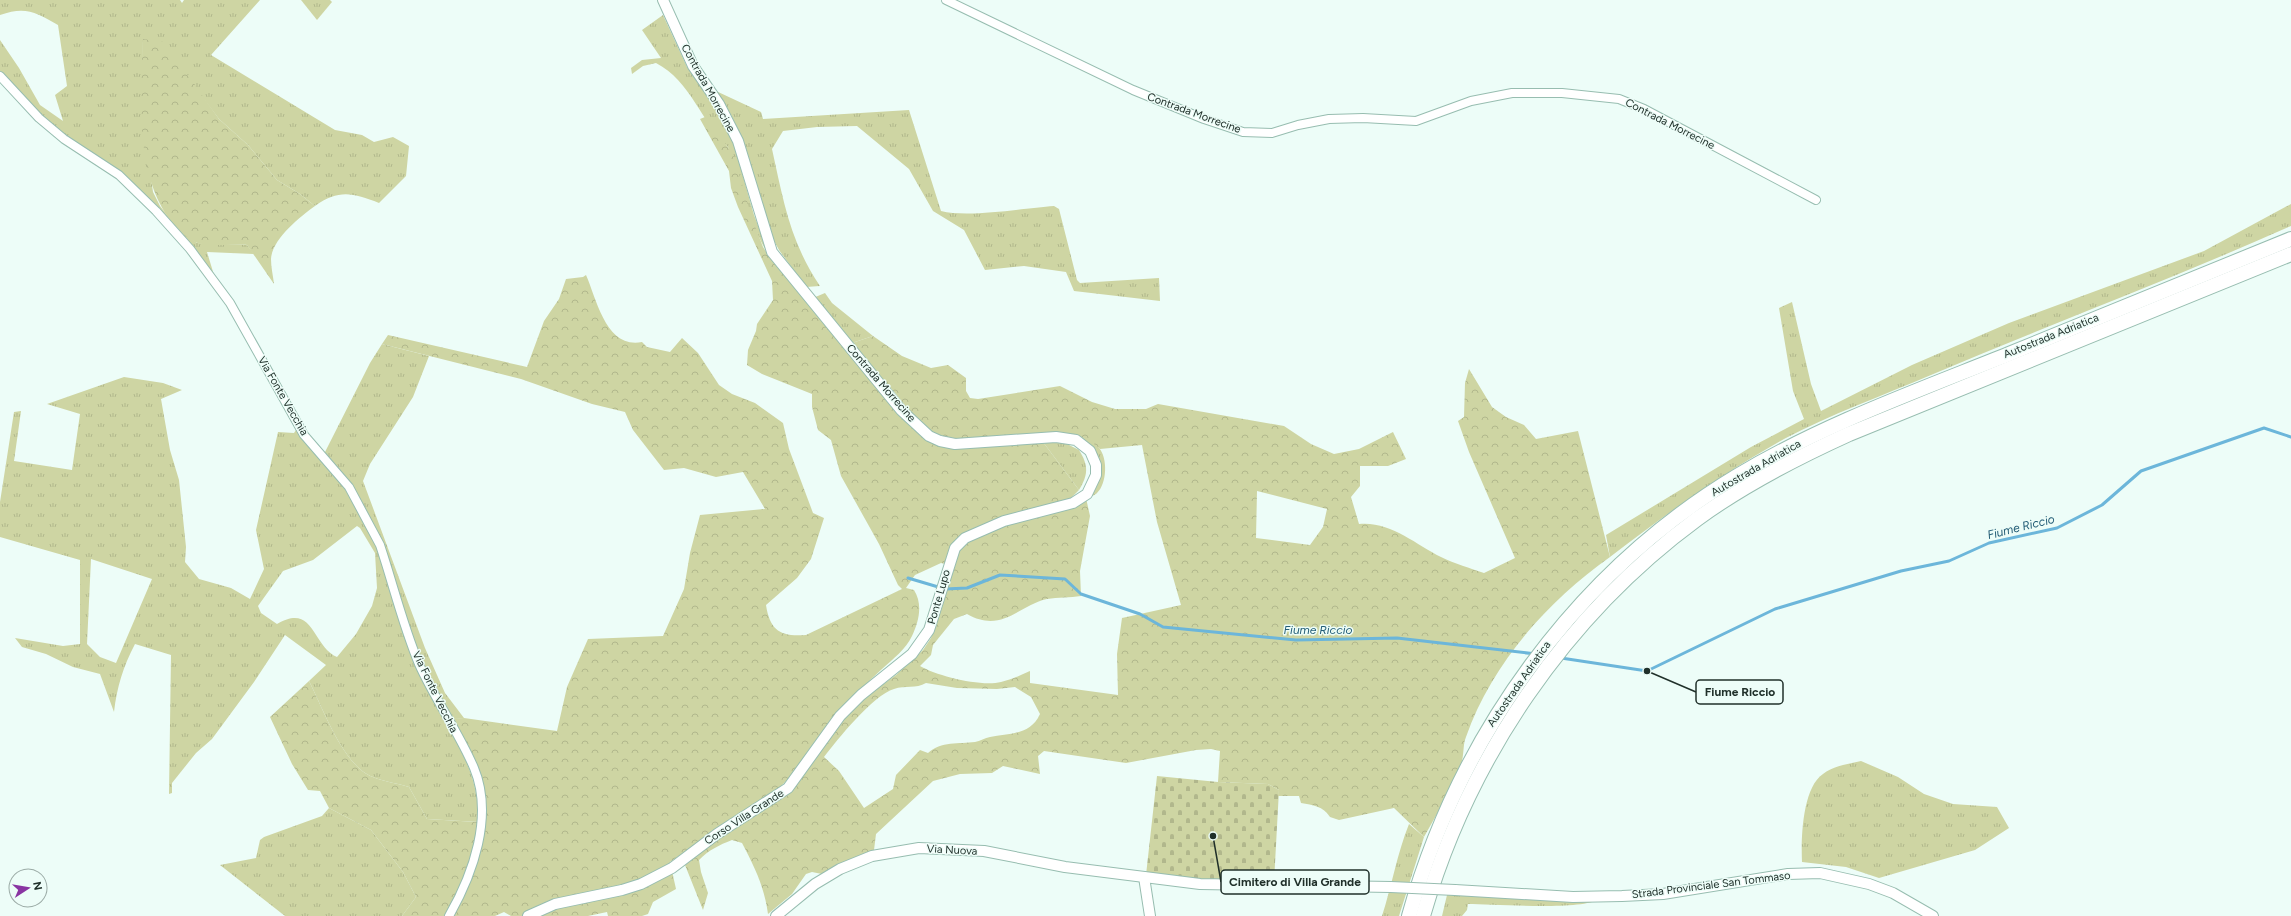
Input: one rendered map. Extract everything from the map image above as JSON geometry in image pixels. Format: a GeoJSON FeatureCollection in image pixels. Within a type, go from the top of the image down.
{"type":"FeatureCollection","features":[{"type":"Feature","properties":{"kind":"highway","name":"Autostrada Adriatica"},"geometry":{"type":"LineString","coordinates":[[1409,916],[1428,853],[1459,800],[1532,687],[1565,644],[1660,541],[1808,446],[1835,433],[2291,239]]}},
{"type":"Feature","properties":{"kind":"highway","name":"Autostrada Adriatica"},"geometry":{"type":"LineString","coordinates":[[1835,433],[2291,254]]}},
{"type":"Feature","properties":{"kind":"highway","name":"Autostrada Adriatica"},"geometry":{"type":"LineString","coordinates":[[1423,916],[1450,834],[1459,800]]}},
{"type":"Feature","properties":{"kind":"street","name":"Contrada Morrecine"},"geometry":{"type":"LineString","coordinates":[[663,0],[693,66],[719,104],[738,142],[772,252],[901,410],[929,436],[940,441],[962,444],[1056,436],[1076,440],[1090,451],[1096,465],[1096,475],[1087,494],[1073,503],[1004,521],[965,538],[955,548],[948,564]]}},
{"type":"Feature","properties":{"kind":"street","name":"Contrada Morrecine"},"geometry":{"type":"LineString","coordinates":[[946,0],[1133,90],[1204,119],[1243,132],[1272,133],[1298,125],[1329,119],[1363,118],[1416,121],[1471,101],[1512,93],[1562,93],[1619,99],[1644,109],[1816,200]]}},
{"type":"Feature","properties":{"kind":"street","name":"Via Fonte Vecchia"},"geometry":{"type":"LineString","coordinates":[[0,76],[39,118],[64,139],[119,175],[156,211],[190,249],[230,303],[304,435],[349,487],[371,527],[382,552],[419,663],[475,769],[482,797],[480,835],[465,887],[449,916]]}},
{"type":"Feature","properties":{"kind":"street","name":"Ponte Lupo"},"geometry":{"type":"LineString","coordinates":[[930,630],[948,564]]}},
{"type":"Feature","properties":{"kind":"street","name":"Corso Villa Grande"},"geometry":{"type":"LineString","coordinates":[[528,916],[555,904],[622,890],[641,884],[672,868],[717,834],[788,788],[840,716],[861,695],[912,654],[930,630]]}},
{"type":"Feature","properties":{"kind":"street","name":"Via Nuova"},"geometry":{"type":"LineString","coordinates":[[776,916],[815,884],[840,869],[872,856],[918,848],[984,852],[1065,867],[1200,884],[1391,887]]}},
{"type":"Feature","properties":{"kind":"street","name":"Strada Provinciale San Tommaso"},"geometry":{"type":"LineString","coordinates":[[1391,887],[1572,897],[1622,896],[1663,894],[1788,874],[1820,873],[1870,884],[1893,893],[1933,916]]}},
{"type":"Feature","properties":{"kind":"street"},"geometry":{"type":"LineString","coordinates":[[1144,877],[1150,916]]}},
{"type":"Feature","properties":{"kind":"green space"},"geometry":{"type":"Polygon","coordinates":[[[0,0],[180,0],[182,3],[184,0],[260,0],[211,55],[335,130],[362,135],[374,142],[393,137],[409,146],[406,176],[379,203],[346,194],[331,197],[315,206],[300,194],[277,180],[248,145],[219,119],[191,82],[143,39],[142,115],[153,192],[160,206],[177,228],[197,243],[247,245],[254,254],[207,252],[214,275],[133,183],[98,157],[54,128],[0,72],[0,40],[19,68],[40,105],[63,121],[55,95],[67,86],[58,25],[30,12],[17,11],[0,15],[0,0]]]}},
{"type":"Feature","properties":{"kind":"green space"},"geometry":{"type":"Polygon","coordinates":[[[301,0],[330,0],[332,2],[317,20],[301,0]]]}},
{"type":"Feature","properties":{"kind":"green space"},"geometry":{"type":"Polygon","coordinates":[[[663,15],[687,67],[719,112],[733,141],[754,215],[771,259],[751,219],[728,147],[710,126],[687,91],[678,80],[656,63],[643,66],[632,74],[631,68],[642,60],[661,58],[642,30],[663,15]]]}},
{"type":"Feature","properties":{"kind":"green space"},"geometry":{"type":"Polygon","coordinates":[[[143,39],[164,42],[219,119],[248,145],[277,180],[300,194],[315,206],[288,229],[276,244],[271,259],[274,284],[247,245],[199,244],[175,225],[160,204],[150,178],[144,150],[141,92],[143,39]]]}},
{"type":"Feature","properties":{"kind":"green space"},"geometry":{"type":"Polygon","coordinates":[[[716,91],[761,112],[763,119],[909,110],[941,211],[953,213],[981,213],[1054,206],[1059,209],[1077,280],[1080,283],[1159,278],[1160,301],[1074,291],[1066,272],[1024,266],[985,270],[964,230],[933,211],[909,169],[857,126],[817,127],[783,131],[772,149],[789,220],[801,253],[820,286],[806,287],[779,250],[771,235],[746,149],[731,115],[716,91]]]}},
{"type":"Feature","properties":{"kind":"green space"},"geometry":{"type":"Polygon","coordinates":[[[705,117],[733,154],[753,221],[763,247],[771,259],[888,402],[931,442],[943,447],[958,448],[1043,442],[1079,490],[1069,500],[1027,511],[949,552],[945,564],[941,563],[915,575],[906,588],[914,590],[917,595],[919,607],[918,619],[909,641],[899,654],[864,686],[839,712],[816,740],[785,783],[670,862],[676,889],[653,902],[648,914],[642,916],[608,916],[607,912],[588,916],[511,916],[504,912],[495,916],[402,916],[416,897],[403,872],[371,830],[329,808],[320,791],[308,790],[292,764],[270,717],[309,681],[327,720],[343,749],[362,771],[377,779],[409,787],[427,819],[477,822],[476,793],[473,780],[464,757],[445,719],[464,718],[557,731],[567,687],[588,639],[663,636],[684,589],[690,553],[700,515],[765,509],[743,472],[716,477],[684,468],[664,470],[633,430],[625,412],[592,404],[521,379],[382,344],[388,335],[527,367],[544,321],[559,299],[566,279],[583,277],[586,275],[599,309],[611,330],[620,338],[630,342],[642,342],[647,347],[670,352],[682,338],[698,353],[719,385],[732,394],[755,403],[783,423],[789,449],[813,513],[824,518],[811,559],[797,578],[766,605],[770,621],[778,630],[790,635],[806,635],[902,589],[898,585],[879,544],[841,476],[831,440],[818,430],[812,407],[812,394],[762,374],[747,365],[748,350],[756,331],[757,324],[773,300],[772,281],[738,207],[731,188],[729,171],[700,119],[705,117]]]}},
{"type":"Feature","properties":{"kind":"green space"},"geometry":{"type":"Polygon","coordinates":[[[2291,204],[2291,226],[1820,421],[1784,439],[1761,452],[1695,495],[1610,557],[1606,535],[1751,447],[1804,419],[1793,391],[1779,308],[1792,302],[1811,384],[1821,411],[1912,365],[2009,323],[2204,251],[2291,204]]]}},
{"type":"Feature","properties":{"kind":"green space"},"geometry":{"type":"Polygon","coordinates":[[[825,293],[832,303],[873,336],[852,343],[813,298],[825,293]]]}},
{"type":"Feature","properties":{"kind":"green space"},"geometry":{"type":"Polygon","coordinates":[[[873,336],[902,356],[931,368],[948,365],[966,378],[966,391],[970,398],[978,399],[1060,386],[1092,402],[1115,409],[1146,409],[1158,404],[1284,426],[1311,444],[1334,454],[1359,449],[1393,432],[1406,459],[1388,466],[1360,466],[1360,486],[1351,497],[1359,524],[1381,526],[1392,530],[1402,534],[1431,552],[1457,564],[1484,573],[1515,558],[1469,452],[1458,421],[1464,417],[1465,383],[1469,369],[1492,407],[1506,417],[1524,425],[1536,439],[1578,431],[1610,557],[1565,593],[1524,636],[1507,659],[1477,710],[1465,740],[1462,761],[1454,781],[1424,837],[1394,808],[1339,820],[1330,817],[1321,808],[1310,804],[1301,803],[1299,796],[1278,796],[1279,790],[1268,784],[1218,782],[1220,751],[1211,749],[1196,750],[1126,763],[1044,751],[1038,756],[1040,774],[1003,766],[992,773],[960,774],[933,781],[876,834],[874,850],[822,874],[812,872],[806,874],[792,894],[768,914],[758,877],[742,843],[732,840],[723,844],[710,851],[699,860],[701,872],[708,893],[703,910],[685,865],[703,849],[786,795],[843,720],[864,698],[896,675],[923,650],[931,638],[936,624],[958,551],[967,542],[1012,522],[1086,498],[1090,516],[1080,571],[1081,596],[1047,599],[1037,602],[1000,620],[990,621],[979,619],[967,614],[954,619],[933,645],[931,655],[920,666],[948,677],[971,682],[992,683],[1008,680],[1030,671],[1030,683],[1118,695],[1117,654],[1122,618],[1181,605],[1157,522],[1142,445],[1100,449],[1090,441],[1070,434],[1061,433],[979,440],[954,438],[930,432],[916,423],[902,402],[852,343],[873,336]],[[1257,491],[1256,538],[1310,545],[1323,527],[1327,509],[1257,491]],[[926,683],[918,686],[902,687],[885,693],[856,719],[824,757],[839,771],[864,808],[893,789],[896,775],[920,750],[928,753],[939,746],[975,742],[990,737],[1012,734],[1025,730],[1031,726],[1040,714],[1031,697],[1015,687],[997,689],[957,688],[926,683]]]}},
{"type":"Feature","properties":{"kind":"green space"},"geometry":{"type":"Polygon","coordinates":[[[382,344],[429,356],[413,397],[370,464],[363,481],[425,648],[445,693],[464,718],[446,720],[464,757],[473,781],[478,807],[478,822],[427,819],[409,787],[377,779],[362,771],[343,749],[327,720],[309,681],[326,665],[285,635],[254,682],[212,739],[196,753],[172,783],[172,793],[169,794],[171,655],[135,644],[121,677],[114,712],[100,674],[73,667],[46,654],[22,647],[15,638],[63,646],[80,644],[80,560],[0,537],[0,502],[14,412],[21,411],[14,461],[72,470],[80,414],[47,404],[124,377],[163,383],[182,390],[161,399],[170,450],[179,480],[186,547],[185,562],[199,579],[231,588],[250,599],[264,569],[256,530],[278,432],[294,433],[300,424],[324,454],[370,363],[382,344]],[[357,526],[313,560],[283,571],[258,606],[261,613],[277,624],[289,619],[298,618],[306,622],[329,652],[337,657],[356,634],[372,606],[377,588],[375,553],[360,528],[357,526]],[[91,559],[87,644],[100,657],[116,663],[152,579],[91,559]]]}},
{"type":"Feature","properties":{"kind":"green space"},"geometry":{"type":"Polygon","coordinates":[[[1077,436],[1089,440],[1099,448],[1102,452],[1105,464],[1103,484],[1097,493],[1086,498],[1091,493],[1093,448],[1077,436]]]}},
{"type":"Feature","properties":{"kind":"green space"},"geometry":{"type":"Polygon","coordinates":[[[1043,442],[1065,443],[1079,450],[1086,466],[1086,475],[1079,490],[1043,442]]]}},
{"type":"Feature","properties":{"kind":"green space"},"geometry":{"type":"Polygon","coordinates":[[[1861,761],[1898,777],[1924,794],[1953,804],[1997,807],[2009,828],[1975,850],[1879,878],[1846,867],[1802,862],[1804,815],[1807,802],[1816,781],[1831,769],[1861,761]]]}},
{"type":"Feature","properties":{"kind":"green space"},"geometry":{"type":"Polygon","coordinates":[[[1157,776],[1218,782],[1268,784],[1279,790],[1274,882],[1196,881],[1146,875],[1157,776]]]}},
{"type":"Feature","properties":{"kind":"green space"},"geometry":{"type":"Polygon","coordinates":[[[329,808],[371,830],[403,872],[416,897],[402,916],[285,916],[220,865],[256,858],[260,840],[264,837],[322,816],[329,808]]]}},
{"type":"Feature","properties":{"kind":"green space"},"geometry":{"type":"Polygon","coordinates":[[[1409,824],[1424,837],[1399,916],[1382,916],[1401,847],[1409,824]]]}},
{"type":"Feature","properties":{"kind":"green space"},"geometry":{"type":"Polygon","coordinates":[[[1447,895],[1599,899],[1589,903],[1556,906],[1468,904],[1467,910],[1462,916],[1442,916],[1447,895]]]}},
{"type":"Feature","properties":{"kind":"waterway","name":"Fiume Riccio"},"geometry":{"type":"LineString","coordinates":[[1561,658],[1647,671],[1775,609],[1901,571],[1949,561],[1989,543],[2057,528],[2102,505],[2141,471],[2264,428],[2291,437]]}},
{"type":"Feature","properties":{"kind":"waterway","name":"Fiume Riccio"},"geometry":{"type":"LineString","coordinates":[[908,578],[945,589],[967,588],[1000,575],[1065,579],[1081,594],[1140,614],[1163,627],[1296,640],[1397,638],[1536,654]]}},
{"type":"Feature","properties":{"kind":"place","name":"Fiume Riccio"},"geometry":{"type":"Point","coordinates":[1647,671]}},
{"type":"Feature","properties":{"kind":"place","name":"Cimitero di Villa Grande"},"geometry":{"type":"Point","coordinates":[1213,836]}}]}
